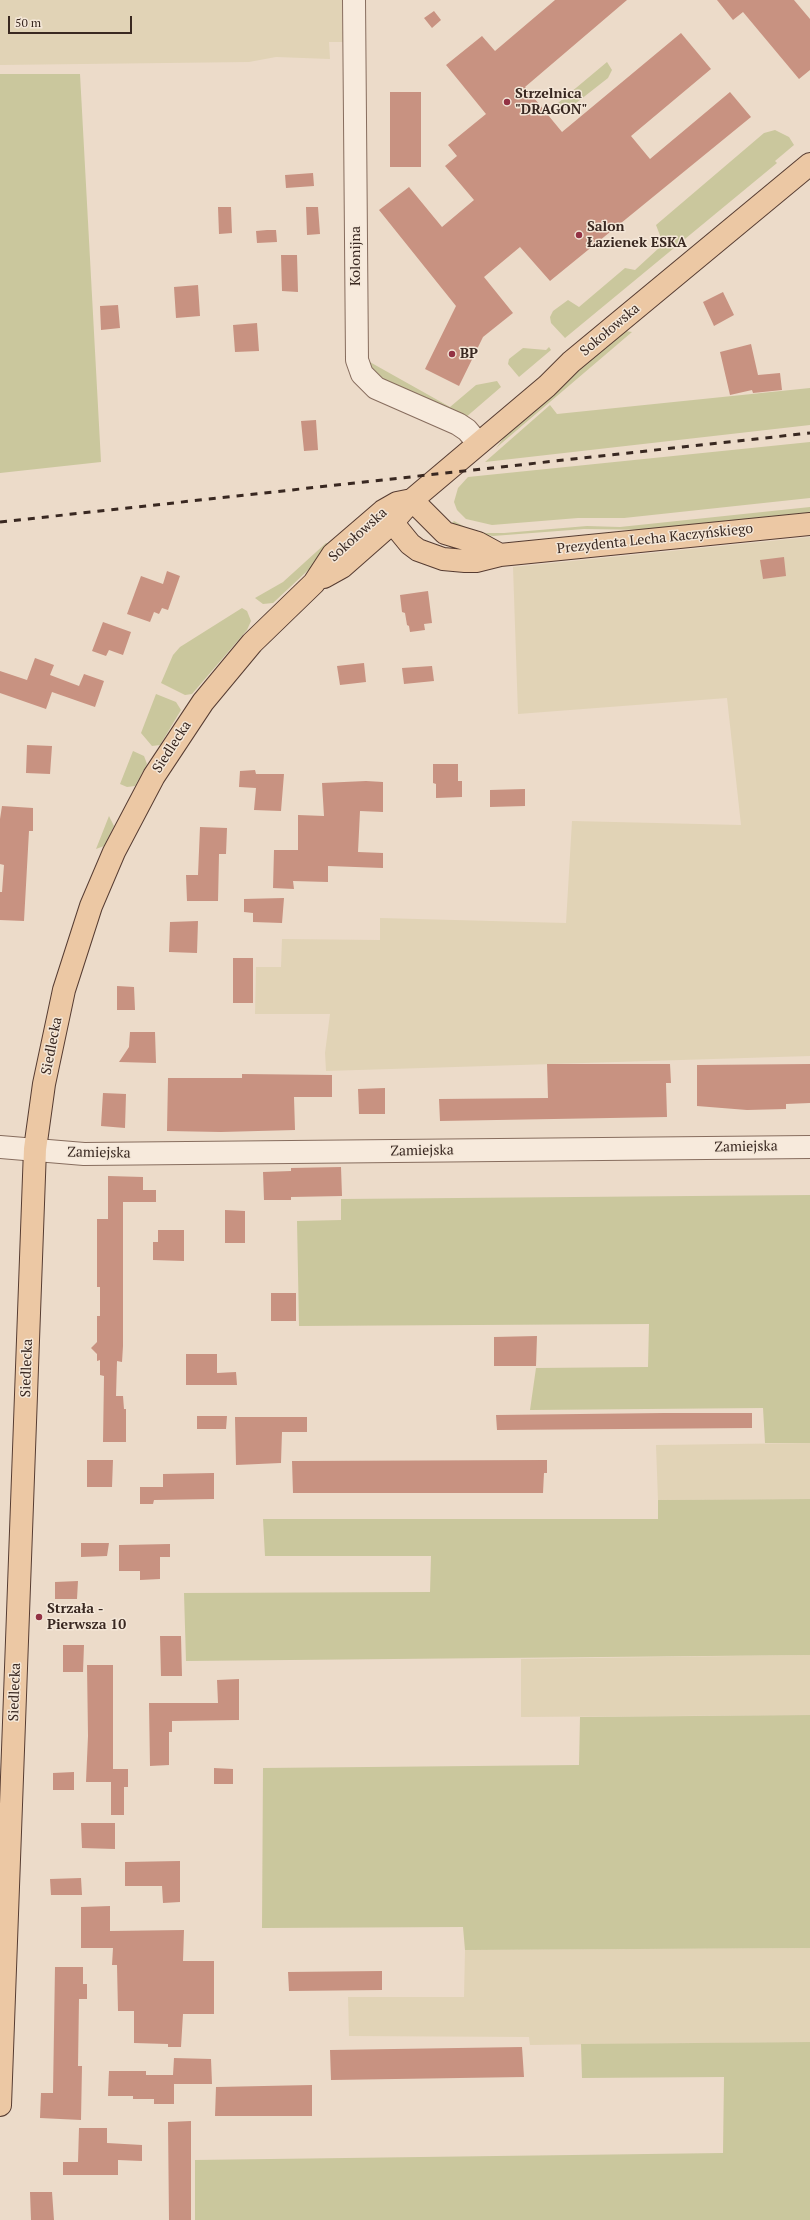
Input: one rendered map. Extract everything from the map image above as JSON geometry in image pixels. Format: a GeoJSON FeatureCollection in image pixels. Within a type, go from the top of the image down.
{"type":"FeatureCollection","features":[{"type":"Feature","properties":{"kind":"main road","name":"Sokołowska"},"geometry":{"type":"LineString","coordinates":[[224,675],[265,629],[314,583],[342,567],[387,517],[412,500],[547,386],[571,362],[810,164]]}},
{"type":"Feature","properties":{"kind":"main road"},"geometry":{"type":"LineString","coordinates":[[412,500],[445,533],[478,543],[500,555]]}},
{"type":"Feature","properties":{"kind":"main road","name":"Prezydenta Lecha Kaczyńskiego"},"geometry":{"type":"LineString","coordinates":[[387,517],[410,544],[418,550],[434,557],[465,562],[500,555],[810,524]]}},
{"type":"Feature","properties":{"kind":"main road","name":"Siedlecka"},"geometry":{"type":"LineString","coordinates":[[0,2105],[35,1148],[44,1084],[56,1020],[74,957],[96,893],[128,822],[154,776],[185,727],[224,675]]}},
{"type":"Feature","properties":{"kind":"street","name":"Kolonijna"},"geometry":{"type":"LineString","coordinates":[[354,0],[357,360],[362,374],[376,388],[458,424],[478,443]]}},
{"type":"Feature","properties":{"kind":"street","name":"Zamiejska"},"geometry":{"type":"LineString","coordinates":[[0,1147],[35,1148],[64,1153],[92,1154],[810,1147]]}},
{"type":"Feature","properties":{"kind":"shaded area"},"geometry":{"type":"Polygon","coordinates":[[[0,0],[342,0],[343,42],[329,42],[330,59],[276,57],[249,62],[0,65],[0,0]]]}},
{"type":"Feature","properties":{"kind":"shaded area"},"geometry":{"type":"Polygon","coordinates":[[[607,62],[612,70],[608,78],[571,107],[564,108],[558,103],[607,62]]]}},
{"type":"Feature","properties":{"kind":"shaded area"},"geometry":{"type":"Polygon","coordinates":[[[0,74],[80,74],[101,462],[0,473],[0,74]]]}},
{"type":"Feature","properties":{"kind":"shaded area"},"geometry":{"type":"Polygon","coordinates":[[[775,130],[789,137],[794,145],[775,161],[777,163],[565,338],[551,323],[550,317],[553,311],[568,300],[579,307],[625,268],[635,270],[660,247],[659,240],[661,238],[656,225],[764,133],[775,130]]]}},
{"type":"Feature","properties":{"kind":"shaded area"},"geometry":{"type":"Polygon","coordinates":[[[626,331],[632,332],[496,448],[516,422],[626,331]]]}},
{"type":"Feature","properties":{"kind":"shaded area"},"geometry":{"type":"Polygon","coordinates":[[[549,347],[551,350],[519,377],[508,364],[509,359],[523,348],[546,350],[549,347]]]}},
{"type":"Feature","properties":{"kind":"shaded area"},"geometry":{"type":"Polygon","coordinates":[[[368,361],[450,407],[476,385],[497,381],[501,387],[465,418],[384,380],[370,370],[368,361]]]}},
{"type":"Feature","properties":{"kind":"shaded area"},"geometry":{"type":"Polygon","coordinates":[[[810,388],[810,425],[485,462],[550,405],[557,414],[810,388]]]}},
{"type":"Feature","properties":{"kind":"shaded area"},"geometry":{"type":"Polygon","coordinates":[[[810,442],[810,498],[624,518],[578,518],[492,525],[466,519],[457,510],[454,502],[458,488],[468,477],[810,442]]]}},
{"type":"Feature","properties":{"kind":"shaded area"},"geometry":{"type":"Polygon","coordinates":[[[810,507],[810,514],[655,530],[584,529],[493,536],[451,524],[454,521],[469,529],[486,533],[504,533],[587,526],[620,527],[810,507]]]}},
{"type":"Feature","properties":{"kind":"shaded area"},"geometry":{"type":"Polygon","coordinates":[[[810,537],[810,1056],[326,1071],[325,1053],[330,1014],[255,1014],[256,967],[281,967],[282,939],[380,940],[380,918],[566,923],[572,821],[741,825],[727,698],[518,714],[513,567],[810,537]]]}},
{"type":"Feature","properties":{"kind":"shaded area"},"geometry":{"type":"Polygon","coordinates":[[[326,543],[335,545],[273,603],[263,604],[255,598],[283,582],[326,543]]]}},
{"type":"Feature","properties":{"kind":"shaded area"},"geometry":{"type":"Polygon","coordinates":[[[242,608],[247,611],[251,621],[247,630],[192,694],[185,695],[161,683],[173,655],[180,647],[242,608]]]}},
{"type":"Feature","properties":{"kind":"shaded area"},"geometry":{"type":"Polygon","coordinates":[[[156,694],[176,702],[181,710],[160,745],[152,746],[141,733],[156,694]]]}},
{"type":"Feature","properties":{"kind":"shaded area"},"geometry":{"type":"Polygon","coordinates":[[[133,751],[144,756],[147,764],[135,786],[127,787],[120,784],[133,751]]]}},
{"type":"Feature","properties":{"kind":"shaded area"},"geometry":{"type":"Polygon","coordinates":[[[109,816],[114,826],[104,846],[96,849],[109,816]]]}},
{"type":"Feature","properties":{"kind":"shaded area"},"geometry":{"type":"Polygon","coordinates":[[[810,1195],[810,1443],[765,1443],[763,1408],[530,1410],[536,1368],[648,1367],[649,1324],[299,1326],[297,1221],[341,1220],[341,1199],[810,1195]]]}},
{"type":"Feature","properties":{"kind":"shaded area"},"geometry":{"type":"Polygon","coordinates":[[[810,1443],[810,1499],[658,1500],[656,1445],[810,1443]]]}},
{"type":"Feature","properties":{"kind":"shaded area"},"geometry":{"type":"Polygon","coordinates":[[[810,1499],[810,1655],[186,1661],[184,1593],[430,1592],[431,1556],[265,1556],[263,1519],[658,1519],[658,1500],[810,1499]]]}},
{"type":"Feature","properties":{"kind":"shaded area"},"geometry":{"type":"Polygon","coordinates":[[[810,1655],[810,1715],[521,1717],[521,1659],[810,1655]]]}},
{"type":"Feature","properties":{"kind":"shaded area"},"geometry":{"type":"Polygon","coordinates":[[[810,1715],[810,1948],[465,1950],[463,1927],[262,1928],[263,1768],[579,1765],[580,1717],[810,1715]]]}},
{"type":"Feature","properties":{"kind":"shaded area"},"geometry":{"type":"Polygon","coordinates":[[[810,1948],[810,2042],[530,2045],[529,2037],[349,2036],[348,1997],[464,1997],[465,1950],[810,1948]]]}},
{"type":"Feature","properties":{"kind":"shaded area"},"geometry":{"type":"Polygon","coordinates":[[[810,2042],[810,2220],[195,2220],[195,2160],[723,2153],[724,2077],[582,2078],[581,2044],[810,2042]]]}},
{"type":"Feature","properties":{"kind":"building"},"geometry":{"type":"Polygon","coordinates":[[[555,0],[627,0],[525,87],[562,132],[681,33],[711,69],[631,136],[650,159],[730,92],[751,117],[550,281],[520,247],[484,277],[513,313],[483,337],[459,386],[425,369],[456,306],[379,210],[409,187],[442,227],[474,200],[445,166],[457,156],[448,145],[486,114],[446,65],[482,36],[495,51],[555,0]]]}},
{"type":"Feature","properties":{"kind":"building"},"geometry":{"type":"Polygon","coordinates":[[[717,0],[794,0],[810,19],[810,70],[799,79],[743,12],[733,20],[717,0]]]}},
{"type":"Feature","properties":{"kind":"building"},"geometry":{"type":"Polygon","coordinates":[[[434,11],[441,20],[432,28],[424,18],[434,11]]]}},
{"type":"Feature","properties":{"kind":"building"},"geometry":{"type":"Polygon","coordinates":[[[390,92],[421,92],[421,167],[390,167],[390,92]]]}},
{"type":"Feature","properties":{"kind":"building"},"geometry":{"type":"Polygon","coordinates":[[[313,173],[314,186],[286,188],[285,175],[313,173]]]}},
{"type":"Feature","properties":{"kind":"building"},"geometry":{"type":"Polygon","coordinates":[[[218,207],[231,207],[232,233],[219,234],[218,207]]]}},
{"type":"Feature","properties":{"kind":"building"},"geometry":{"type":"Polygon","coordinates":[[[306,207],[318,207],[320,234],[307,235],[306,207]]]}},
{"type":"Feature","properties":{"kind":"building"},"geometry":{"type":"Polygon","coordinates":[[[276,230],[277,242],[257,243],[256,231],[276,230]]]}},
{"type":"Feature","properties":{"kind":"building"},"geometry":{"type":"Polygon","coordinates":[[[281,255],[297,255],[298,292],[282,291],[281,255]]]}},
{"type":"Feature","properties":{"kind":"building"},"geometry":{"type":"Polygon","coordinates":[[[198,285],[200,316],[176,318],[174,287],[198,285]]]}},
{"type":"Feature","properties":{"kind":"building"},"geometry":{"type":"Polygon","coordinates":[[[723,292],[734,315],[714,326],[703,302],[723,292]]]}},
{"type":"Feature","properties":{"kind":"building"},"geometry":{"type":"Polygon","coordinates":[[[118,305],[120,328],[101,330],[100,306],[118,305]]]}},
{"type":"Feature","properties":{"kind":"building"},"geometry":{"type":"Polygon","coordinates":[[[257,323],[259,351],[235,352],[233,325],[257,323]]]}},
{"type":"Feature","properties":{"kind":"building"},"geometry":{"type":"Polygon","coordinates":[[[751,344],[758,375],[780,373],[782,390],[753,393],[752,390],[730,395],[720,352],[751,344]]]}},
{"type":"Feature","properties":{"kind":"building"},"geometry":{"type":"Polygon","coordinates":[[[316,420],[318,450],[304,451],[301,421],[316,420]]]}},
{"type":"Feature","properties":{"kind":"building"},"geometry":{"type":"Polygon","coordinates":[[[784,557],[786,576],[763,579],[760,560],[784,557]]]}},
{"type":"Feature","properties":{"kind":"building"},"geometry":{"type":"Polygon","coordinates":[[[167,571],[180,576],[168,610],[162,608],[159,614],[154,612],[150,622],[127,614],[141,576],[163,584],[167,571]]]}},
{"type":"Feature","properties":{"kind":"building"},"geometry":{"type":"Polygon","coordinates":[[[428,591],[432,623],[424,624],[425,630],[410,632],[405,613],[402,612],[400,595],[428,591]]]}},
{"type":"Feature","properties":{"kind":"building"},"geometry":{"type":"Polygon","coordinates":[[[103,622],[131,632],[123,655],[109,650],[106,656],[92,651],[103,622]]]}},
{"type":"Feature","properties":{"kind":"building"},"geometry":{"type":"Polygon","coordinates":[[[35,658],[54,665],[50,675],[79,686],[84,674],[104,681],[95,707],[52,692],[46,709],[0,693],[0,671],[27,680],[35,658]]]}},
{"type":"Feature","properties":{"kind":"building"},"geometry":{"type":"Polygon","coordinates":[[[364,663],[366,682],[340,685],[337,666],[364,663]]]}},
{"type":"Feature","properties":{"kind":"building"},"geometry":{"type":"Polygon","coordinates":[[[432,666],[434,681],[404,684],[402,668],[432,666]]]}},
{"type":"Feature","properties":{"kind":"building"},"geometry":{"type":"Polygon","coordinates":[[[27,745],[52,746],[50,774],[26,773],[27,745]]]}},
{"type":"Feature","properties":{"kind":"building"},"geometry":{"type":"Polygon","coordinates":[[[433,764],[458,764],[458,781],[462,781],[462,797],[436,798],[436,784],[433,783],[433,764]]]}},
{"type":"Feature","properties":{"kind":"building"},"geometry":{"type":"Polygon","coordinates":[[[255,770],[256,774],[284,774],[281,811],[254,810],[256,788],[239,787],[240,771],[255,770]]]}},
{"type":"Feature","properties":{"kind":"building"},"geometry":{"type":"Polygon","coordinates":[[[366,781],[383,782],[383,812],[360,811],[358,852],[383,853],[383,868],[328,866],[328,882],[293,881],[294,889],[273,888],[274,850],[298,850],[298,815],[324,816],[322,783],[366,781]]]}},
{"type":"Feature","properties":{"kind":"building"},"geometry":{"type":"Polygon","coordinates":[[[525,789],[525,806],[490,807],[490,790],[525,789]]]}},
{"type":"Feature","properties":{"kind":"building"},"geometry":{"type":"Polygon","coordinates":[[[2,806],[33,808],[33,831],[29,831],[24,921],[0,920],[0,892],[2,892],[4,865],[0,864],[0,819],[2,806]]]}},
{"type":"Feature","properties":{"kind":"building"},"geometry":{"type":"Polygon","coordinates":[[[200,827],[227,828],[226,854],[219,854],[218,901],[187,901],[186,875],[198,875],[200,827]]]}},
{"type":"Feature","properties":{"kind":"building"},"geometry":{"type":"Polygon","coordinates":[[[284,898],[282,923],[253,922],[253,913],[244,912],[244,899],[284,898]]]}},
{"type":"Feature","properties":{"kind":"building"},"geometry":{"type":"Polygon","coordinates":[[[198,921],[197,953],[169,952],[170,922],[198,921]]]}},
{"type":"Feature","properties":{"kind":"building"},"geometry":{"type":"Polygon","coordinates":[[[233,958],[253,958],[253,1003],[233,1003],[233,958]]]}},
{"type":"Feature","properties":{"kind":"building"},"geometry":{"type":"Polygon","coordinates":[[[117,986],[134,987],[135,1010],[117,1010],[117,986]]]}},
{"type":"Feature","properties":{"kind":"building"},"geometry":{"type":"Polygon","coordinates":[[[130,1032],[155,1032],[156,1063],[119,1062],[129,1047],[130,1032]]]}},
{"type":"Feature","properties":{"kind":"building"},"geometry":{"type":"Polygon","coordinates":[[[547,1064],[670,1064],[671,1083],[666,1083],[667,1117],[440,1121],[439,1099],[548,1098],[547,1064]]]}},
{"type":"Feature","properties":{"kind":"building"},"geometry":{"type":"Polygon","coordinates":[[[810,1064],[810,1103],[786,1104],[786,1109],[747,1110],[697,1106],[697,1065],[810,1064]]]}},
{"type":"Feature","properties":{"kind":"building"},"geometry":{"type":"Polygon","coordinates":[[[242,1074],[332,1075],[332,1097],[294,1097],[295,1130],[221,1132],[167,1131],[168,1078],[242,1078],[242,1074]]]}},
{"type":"Feature","properties":{"kind":"building"},"geometry":{"type":"Polygon","coordinates":[[[385,1088],[385,1114],[359,1114],[358,1089],[385,1088]]]}},
{"type":"Feature","properties":{"kind":"building"},"geometry":{"type":"Polygon","coordinates":[[[103,1093],[126,1094],[125,1128],[101,1126],[103,1093]]]}},
{"type":"Feature","properties":{"kind":"building"},"geometry":{"type":"Polygon","coordinates":[[[341,1167],[342,1196],[291,1197],[291,1200],[264,1200],[263,1172],[291,1171],[291,1168],[341,1167]]]}},
{"type":"Feature","properties":{"kind":"building"},"geometry":{"type":"Polygon","coordinates":[[[108,1176],[143,1177],[143,1190],[156,1190],[156,1202],[123,1202],[123,1346],[122,1362],[117,1361],[116,1396],[123,1396],[124,1409],[126,1409],[126,1442],[103,1442],[104,1376],[100,1375],[100,1360],[97,1361],[97,1354],[91,1348],[97,1342],[97,1316],[100,1316],[100,1287],[97,1287],[97,1219],[108,1219],[108,1176]]]}},
{"type":"Feature","properties":{"kind":"building"},"geometry":{"type":"Polygon","coordinates":[[[225,1210],[245,1211],[245,1243],[225,1243],[225,1210]]]}},
{"type":"Feature","properties":{"kind":"building"},"geometry":{"type":"Polygon","coordinates":[[[158,1230],[184,1230],[184,1261],[153,1260],[153,1242],[158,1242],[158,1230]]]}},
{"type":"Feature","properties":{"kind":"building"},"geometry":{"type":"Polygon","coordinates":[[[271,1293],[296,1293],[296,1321],[271,1321],[271,1293]]]}},
{"type":"Feature","properties":{"kind":"building"},"geometry":{"type":"Polygon","coordinates":[[[537,1336],[536,1366],[494,1366],[494,1337],[537,1336]]]}},
{"type":"Feature","properties":{"kind":"building"},"geometry":{"type":"Polygon","coordinates":[[[186,1354],[217,1354],[217,1373],[236,1372],[237,1385],[186,1385],[186,1354]]]}},
{"type":"Feature","properties":{"kind":"building"},"geometry":{"type":"Polygon","coordinates":[[[752,1413],[752,1428],[497,1430],[496,1415],[752,1413]]]}},
{"type":"Feature","properties":{"kind":"building"},"geometry":{"type":"Polygon","coordinates":[[[197,1416],[227,1416],[226,1429],[197,1429],[197,1416]]]}},
{"type":"Feature","properties":{"kind":"building"},"geometry":{"type":"Polygon","coordinates":[[[235,1417],[307,1417],[307,1432],[282,1432],[281,1463],[236,1465],[235,1417]]]}},
{"type":"Feature","properties":{"kind":"building"},"geometry":{"type":"Polygon","coordinates":[[[87,1460],[113,1460],[112,1487],[87,1487],[87,1460]]]}},
{"type":"Feature","properties":{"kind":"building"},"geometry":{"type":"Polygon","coordinates":[[[547,1460],[547,1473],[544,1473],[543,1493],[293,1493],[292,1461],[547,1460]]]}},
{"type":"Feature","properties":{"kind":"building"},"geometry":{"type":"Polygon","coordinates":[[[214,1473],[214,1499],[154,1500],[153,1504],[140,1504],[140,1487],[163,1487],[163,1474],[214,1473]]]}},
{"type":"Feature","properties":{"kind":"building"},"geometry":{"type":"Polygon","coordinates":[[[81,1543],[109,1543],[107,1556],[81,1557],[81,1543]]]}},
{"type":"Feature","properties":{"kind":"building"},"geometry":{"type":"Polygon","coordinates":[[[170,1544],[170,1557],[160,1557],[160,1579],[140,1580],[140,1571],[119,1571],[119,1545],[170,1544]]]}},
{"type":"Feature","properties":{"kind":"building"},"geometry":{"type":"Polygon","coordinates":[[[78,1581],[77,1599],[55,1599],[55,1582],[78,1581]]]}},
{"type":"Feature","properties":{"kind":"building"},"geometry":{"type":"Polygon","coordinates":[[[160,1636],[181,1636],[182,1676],[161,1676],[160,1636]]]}},
{"type":"Feature","properties":{"kind":"building"},"geometry":{"type":"Polygon","coordinates":[[[63,1645],[84,1645],[83,1672],[63,1672],[63,1645]]]}},
{"type":"Feature","properties":{"kind":"building"},"geometry":{"type":"Polygon","coordinates":[[[87,1665],[113,1665],[113,1769],[128,1769],[128,1787],[124,1787],[124,1815],[111,1815],[111,1782],[86,1782],[88,1736],[87,1665]]]}},
{"type":"Feature","properties":{"kind":"building"},"geometry":{"type":"Polygon","coordinates":[[[239,1679],[239,1720],[172,1721],[172,1732],[169,1732],[169,1765],[150,1766],[149,1703],[218,1703],[217,1680],[239,1679]]]}},
{"type":"Feature","properties":{"kind":"building"},"geometry":{"type":"Polygon","coordinates":[[[214,1768],[233,1769],[233,1784],[214,1784],[214,1768]]]}},
{"type":"Feature","properties":{"kind":"building"},"geometry":{"type":"Polygon","coordinates":[[[74,1772],[74,1790],[53,1790],[53,1773],[74,1772]]]}},
{"type":"Feature","properties":{"kind":"building"},"geometry":{"type":"Polygon","coordinates":[[[81,1823],[115,1823],[115,1849],[82,1848],[81,1823]]]}},
{"type":"Feature","properties":{"kind":"building"},"geometry":{"type":"Polygon","coordinates":[[[180,1861],[180,1902],[163,1903],[162,1886],[125,1886],[125,1862],[180,1861]]]}},
{"type":"Feature","properties":{"kind":"building"},"geometry":{"type":"Polygon","coordinates":[[[81,1878],[82,1895],[51,1895],[50,1879],[81,1878]]]}},
{"type":"Feature","properties":{"kind":"building"},"geometry":{"type":"Polygon","coordinates":[[[110,1906],[110,1931],[184,1930],[183,1961],[214,1961],[214,2014],[183,2014],[181,2047],[168,2047],[168,2044],[134,2043],[134,2011],[118,2011],[117,1965],[112,1965],[113,1948],[81,1948],[81,1907],[110,1906]]]}},
{"type":"Feature","properties":{"kind":"building"},"geometry":{"type":"Polygon","coordinates":[[[55,1967],[83,1967],[83,1984],[87,1984],[87,1999],[79,1999],[78,2066],[82,2066],[81,2120],[40,2118],[41,2093],[53,2093],[55,1967]]]}},
{"type":"Feature","properties":{"kind":"building"},"geometry":{"type":"Polygon","coordinates":[[[382,1971],[382,1990],[289,1991],[288,1972],[382,1971]]]}},
{"type":"Feature","properties":{"kind":"building"},"geometry":{"type":"Polygon","coordinates":[[[522,2047],[524,2077],[331,2080],[330,2050],[522,2047]]]}},
{"type":"Feature","properties":{"kind":"building"},"geometry":{"type":"Polygon","coordinates":[[[174,2058],[211,2059],[212,2084],[174,2084],[174,2104],[154,2104],[154,2099],[133,2099],[133,2096],[108,2096],[109,2071],[146,2071],[146,2075],[173,2075],[174,2058]]]}},
{"type":"Feature","properties":{"kind":"building"},"geometry":{"type":"Polygon","coordinates":[[[312,2085],[312,2116],[215,2116],[216,2087],[312,2085]]]}},
{"type":"Feature","properties":{"kind":"building"},"geometry":{"type":"Polygon","coordinates":[[[191,2121],[191,2220],[169,2220],[168,2122],[191,2121]]]}},
{"type":"Feature","properties":{"kind":"building"},"geometry":{"type":"Polygon","coordinates":[[[79,2128],[107,2128],[107,2143],[142,2145],[142,2161],[118,2160],[118,2175],[63,2175],[63,2162],[78,2162],[79,2128]]]}},
{"type":"Feature","properties":{"kind":"building"},"geometry":{"type":"Polygon","coordinates":[[[30,2192],[52,2192],[54,2220],[31,2220],[30,2192]]]}},
{"type":"Feature","properties":{"kind":"railway"},"geometry":{"type":"LineString","coordinates":[[0,522],[810,433]]}},
{"type":"Feature","properties":{"kind":"place","name":"Strzelnica \"DRAGON\""},"geometry":{"type":"Point","coordinates":[507,102]}},
{"type":"Feature","properties":{"kind":"place","name":"Salon Łazienek ESKA"},"geometry":{"type":"Point","coordinates":[579,235]}},
{"type":"Feature","properties":{"kind":"place","name":"BP"},"geometry":{"type":"Point","coordinates":[452,354]}},
{"type":"Feature","properties":{"kind":"place","name":"Strzała - Pierwsza 10"},"geometry":{"type":"Point","coordinates":[39,1617]}}]}
